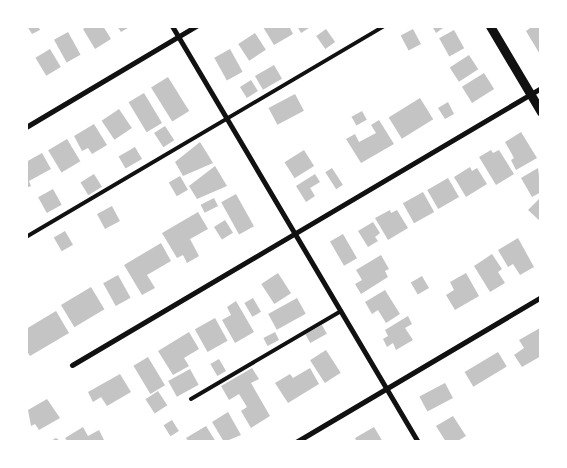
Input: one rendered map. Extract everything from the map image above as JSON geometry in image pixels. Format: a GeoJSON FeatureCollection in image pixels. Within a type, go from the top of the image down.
{"type":"FeatureCollection","features":[{"type":"Feature","properties":{"kind":"street"},"geometry":{"type":"LineString","coordinates":[[172,26],[418,442]]}},
{"type":"Feature","properties":{"kind":"street"},"geometry":{"type":"LineString","coordinates":[[26,127],[196,26]]}},
{"type":"Feature","properties":{"kind":"street"},"geometry":{"type":"LineString","coordinates":[[490,26],[541,112]]}},
{"type":"Feature","properties":{"kind":"street"},"geometry":{"type":"LineString","coordinates":[[72,365],[541,88]]}},
{"type":"Feature","properties":{"kind":"street"},"geometry":{"type":"LineString","coordinates":[[296,442],[541,297]]}},
{"type":"Feature","properties":{"kind":"lane"},"geometry":{"type":"LineString","coordinates":[[26,236],[384,26]]}},
{"type":"Feature","properties":{"kind":"lane"},"geometry":{"type":"LineString","coordinates":[[191,399],[341,311]]}},
{"type":"Feature","properties":{"kind":"building"},"geometry":{"type":"Polygon","coordinates":[[[27,26],[38,26],[40,30],[32,34],[27,26]]]}},
{"type":"Feature","properties":{"kind":"building"},"geometry":{"type":"Polygon","coordinates":[[[88,26],[103,26],[111,39],[95,49],[83,29],[88,26]]]}},
{"type":"Feature","properties":{"kind":"building"},"geometry":{"type":"Polygon","coordinates":[[[117,26],[131,26],[121,32],[117,26]]]}},
{"type":"Feature","properties":{"kind":"building"},"geometry":{"type":"Polygon","coordinates":[[[289,26],[293,34],[274,45],[263,27],[289,26]]]}},
{"type":"Feature","properties":{"kind":"building"},"geometry":{"type":"Polygon","coordinates":[[[297,26],[312,26],[301,33],[297,26]]]}},
{"type":"Feature","properties":{"kind":"building"},"geometry":{"type":"Polygon","coordinates":[[[432,26],[446,26],[436,33],[432,26]]]}},
{"type":"Feature","properties":{"kind":"building"},"geometry":{"type":"Polygon","coordinates":[[[533,26],[541,26],[541,56],[526,31],[533,26]]]}},
{"type":"Feature","properties":{"kind":"building"},"geometry":{"type":"Polygon","coordinates":[[[326,29],[335,42],[325,49],[316,36],[326,29]]]}},
{"type":"Feature","properties":{"kind":"building"},"geometry":{"type":"Polygon","coordinates":[[[413,29],[421,44],[409,51],[401,36],[413,29]]]}},
{"type":"Feature","properties":{"kind":"building"},"geometry":{"type":"Polygon","coordinates":[[[454,30],[464,48],[449,57],[439,38],[454,30]]]}},
{"type":"Feature","properties":{"kind":"building"},"geometry":{"type":"Polygon","coordinates":[[[68,32],[81,55],[67,62],[54,40],[68,32]]]}},
{"type":"Feature","properties":{"kind":"building"},"geometry":{"type":"Polygon","coordinates":[[[255,33],[266,50],[249,61],[238,44],[255,33]]]}},
{"type":"Feature","properties":{"kind":"building"},"geometry":{"type":"Polygon","coordinates":[[[50,49],[61,67],[46,76],[35,58],[50,49]]]}},
{"type":"Feature","properties":{"kind":"building"},"geometry":{"type":"Polygon","coordinates":[[[230,49],[243,72],[227,80],[214,58],[230,49]]]}},
{"type":"Feature","properties":{"kind":"building"},"geometry":{"type":"Polygon","coordinates":[[[469,55],[478,69],[459,82],[450,68],[469,55]]]}},
{"type":"Feature","properties":{"kind":"building"},"geometry":{"type":"Polygon","coordinates":[[[274,65],[282,79],[263,90],[255,76],[274,65]]]}},
{"type":"Feature","properties":{"kind":"building"},"geometry":{"type":"Polygon","coordinates":[[[484,73],[494,89],[472,103],[462,87],[484,73]]]}},
{"type":"Feature","properties":{"kind":"building"},"geometry":{"type":"Polygon","coordinates":[[[168,77],[189,111],[172,122],[151,88],[168,77]]]}},
{"type":"Feature","properties":{"kind":"building"},"geometry":{"type":"Polygon","coordinates":[[[251,80],[258,91],[247,98],[240,87],[251,80]]]}},
{"type":"Feature","properties":{"kind":"building"},"geometry":{"type":"Polygon","coordinates":[[[144,93],[162,123],[147,132],[129,102],[144,93]]]}},
{"type":"Feature","properties":{"kind":"building"},"geometry":{"type":"Polygon","coordinates":[[[295,94],[304,111],[277,125],[269,108],[295,94]]]}},
{"type":"Feature","properties":{"kind":"building"},"geometry":{"type":"Polygon","coordinates":[[[420,98],[433,119],[402,139],[389,118],[420,98]]]}},
{"type":"Feature","properties":{"kind":"building"},"geometry":{"type":"Polygon","coordinates":[[[448,102],[454,114],[445,119],[438,108],[448,102]]]}},
{"type":"Feature","properties":{"kind":"building"},"geometry":{"type":"Polygon","coordinates":[[[119,109],[132,128],[114,140],[102,121],[119,109]]]}},
{"type":"Feature","properties":{"kind":"building"},"geometry":{"type":"Polygon","coordinates":[[[362,111],[367,120],[356,126],[352,117],[362,111]]]}},
{"type":"Feature","properties":{"kind":"building"},"geometry":{"type":"Polygon","coordinates":[[[379,120],[394,144],[361,163],[346,139],[355,134],[359,142],[376,133],[371,125],[379,120]]]}},
{"type":"Feature","properties":{"kind":"building"},"geometry":{"type":"Polygon","coordinates":[[[94,124],[107,145],[92,154],[88,148],[82,151],[74,136],[94,124]]]}},
{"type":"Feature","properties":{"kind":"building"},"geometry":{"type":"Polygon","coordinates":[[[165,126],[174,140],[163,147],[154,133],[165,126]]]}},
{"type":"Feature","properties":{"kind":"building"},"geometry":{"type":"Polygon","coordinates":[[[521,132],[537,158],[516,170],[511,160],[514,158],[505,142],[521,132]]]}},
{"type":"Feature","properties":{"kind":"building"},"geometry":{"type":"Polygon","coordinates":[[[67,139],[80,161],[62,173],[48,150],[67,139]]]}},
{"type":"Feature","properties":{"kind":"building"},"geometry":{"type":"Polygon","coordinates":[[[200,142],[213,163],[183,176],[175,162],[200,142]]]}},
{"type":"Feature","properties":{"kind":"building"},"geometry":{"type":"Polygon","coordinates":[[[135,147],[142,159],[126,169],[119,156],[135,147]]]}},
{"type":"Feature","properties":{"kind":"building"},"geometry":{"type":"Polygon","coordinates":[[[304,150],[314,166],[295,178],[284,162],[304,150]]]}},
{"type":"Feature","properties":{"kind":"building"},"geometry":{"type":"Polygon","coordinates":[[[491,150],[493,153],[499,150],[514,174],[496,185],[479,157],[491,150]]]}},
{"type":"Feature","properties":{"kind":"building"},"geometry":{"type":"Polygon","coordinates":[[[42,153],[51,169],[29,181],[31,186],[26,188],[26,162],[42,153]]]}},
{"type":"Feature","properties":{"kind":"building"},"geometry":{"type":"Polygon","coordinates":[[[215,166],[227,186],[197,199],[189,186],[215,166]]]}},
{"type":"Feature","properties":{"kind":"building"},"geometry":{"type":"Polygon","coordinates":[[[470,167],[472,171],[477,168],[487,184],[466,197],[454,177],[470,167]]]}},
{"type":"Feature","properties":{"kind":"building"},"geometry":{"type":"Polygon","coordinates":[[[332,168],[343,185],[336,189],[325,172],[332,168]]]}},
{"type":"Feature","properties":{"kind":"building"},"geometry":{"type":"Polygon","coordinates":[[[538,168],[541,192],[532,197],[521,178],[538,168]]]}},
{"type":"Feature","properties":{"kind":"building"},"geometry":{"type":"Polygon","coordinates":[[[94,174],[102,187],[88,195],[80,182],[94,174]]]}},
{"type":"Feature","properties":{"kind":"building"},"geometry":{"type":"Polygon","coordinates":[[[315,174],[320,182],[310,188],[315,196],[306,202],[296,186],[315,174]]]}},
{"type":"Feature","properties":{"kind":"building"},"geometry":{"type":"Polygon","coordinates":[[[180,176],[188,190],[177,196],[169,182],[180,176]]]}},
{"type":"Feature","properties":{"kind":"building"},"geometry":{"type":"Polygon","coordinates":[[[448,178],[459,197],[438,209],[427,190],[448,178]]]}},
{"type":"Feature","properties":{"kind":"building"},"geometry":{"type":"Polygon","coordinates":[[[53,189],[62,205],[47,213],[38,197],[53,189]]]}},
{"type":"Feature","properties":{"kind":"building"},"geometry":{"type":"Polygon","coordinates":[[[423,192],[434,212],[414,223],[403,203],[423,192]]]}},
{"type":"Feature","properties":{"kind":"building"},"geometry":{"type":"Polygon","coordinates":[[[236,194],[254,226],[239,235],[221,202],[236,194]]]}},
{"type":"Feature","properties":{"kind":"building"},"geometry":{"type":"Polygon","coordinates":[[[541,197],[541,222],[528,210],[541,197]]]}},
{"type":"Feature","properties":{"kind":"building"},"geometry":{"type":"Polygon","coordinates":[[[214,198],[218,206],[205,213],[201,205],[214,198]]]}},
{"type":"Feature","properties":{"kind":"building"},"geometry":{"type":"Polygon","coordinates":[[[112,206],[120,221],[105,229],[97,214],[112,206]]]}},
{"type":"Feature","properties":{"kind":"building"},"geometry":{"type":"Polygon","coordinates":[[[390,210],[391,213],[397,210],[408,228],[388,240],[375,218],[390,210]]]}},
{"type":"Feature","properties":{"kind":"building"},"geometry":{"type":"Polygon","coordinates":[[[198,212],[208,229],[190,239],[199,256],[187,263],[183,255],[177,258],[162,233],[198,212]]]}},
{"type":"Feature","properties":{"kind":"building"},"geometry":{"type":"Polygon","coordinates":[[[225,220],[233,233],[222,240],[214,227],[225,220]]]}},
{"type":"Feature","properties":{"kind":"building"},"geometry":{"type":"Polygon","coordinates":[[[373,222],[380,233],[375,237],[378,241],[368,247],[358,231],[373,222]]]}},
{"type":"Feature","properties":{"kind":"building"},"geometry":{"type":"Polygon","coordinates":[[[65,231],[73,245],[62,251],[54,238],[65,231]]]}},
{"type":"Feature","properties":{"kind":"building"},"geometry":{"type":"Polygon","coordinates":[[[343,234],[357,258],[344,266],[330,241],[343,234]]]}},
{"type":"Feature","properties":{"kind":"building"},"geometry":{"type":"Polygon","coordinates":[[[518,238],[534,267],[520,275],[513,264],[508,267],[498,250],[518,238]]]}},
{"type":"Feature","properties":{"kind":"building"},"geometry":{"type":"Polygon","coordinates":[[[161,243],[171,261],[147,275],[155,288],[142,295],[124,265],[161,243]]]}},
{"type":"Feature","properties":{"kind":"building"},"geometry":{"type":"Polygon","coordinates":[[[492,254],[502,269],[498,272],[505,283],[490,292],[474,266],[492,254]]]}},
{"type":"Feature","properties":{"kind":"building"},"geometry":{"type":"Polygon","coordinates":[[[381,255],[389,269],[385,271],[388,277],[361,294],[355,284],[362,280],[356,270],[381,255]]]}},
{"type":"Feature","properties":{"kind":"building"},"geometry":{"type":"Polygon","coordinates":[[[278,273],[291,293],[274,304],[261,284],[278,273]]]}},
{"type":"Feature","properties":{"kind":"building"},"geometry":{"type":"Polygon","coordinates":[[[466,273],[479,296],[455,310],[446,295],[454,290],[450,282],[466,273]]]}},
{"type":"Feature","properties":{"kind":"building"},"geometry":{"type":"Polygon","coordinates":[[[118,275],[131,298],[116,306],[103,283],[118,275]]]}},
{"type":"Feature","properties":{"kind":"building"},"geometry":{"type":"Polygon","coordinates":[[[422,276],[429,288],[418,295],[411,282],[422,276]]]}},
{"type":"Feature","properties":{"kind":"building"},"geometry":{"type":"Polygon","coordinates":[[[91,287],[104,309],[74,327],[61,305],[91,287]]]}},
{"type":"Feature","properties":{"kind":"building"},"geometry":{"type":"Polygon","coordinates":[[[385,290],[400,314],[386,323],[378,310],[372,314],[365,302],[385,290]]]}},
{"type":"Feature","properties":{"kind":"building"},"geometry":{"type":"Polygon","coordinates":[[[253,298],[261,312],[252,317],[244,303],[253,298]]]}},
{"type":"Feature","properties":{"kind":"building"},"geometry":{"type":"Polygon","coordinates":[[[297,298],[306,314],[277,330],[268,314],[297,298]]]}},
{"type":"Feature","properties":{"kind":"building"},"geometry":{"type":"Polygon","coordinates":[[[236,301],[254,332],[235,343],[222,320],[231,315],[227,307],[236,301]]]}},
{"type":"Feature","properties":{"kind":"building"},"geometry":{"type":"Polygon","coordinates":[[[56,311],[69,333],[30,356],[26,350],[26,329],[56,311]]]}},
{"type":"Feature","properties":{"kind":"building"},"geometry":{"type":"Polygon","coordinates":[[[408,316],[412,324],[405,328],[413,340],[396,350],[393,343],[387,347],[383,339],[388,336],[385,330],[408,316]]]}},
{"type":"Feature","properties":{"kind":"building"},"geometry":{"type":"Polygon","coordinates":[[[215,318],[228,341],[207,352],[195,329],[215,318]]]}},
{"type":"Feature","properties":{"kind":"building"},"geometry":{"type":"Polygon","coordinates":[[[322,325],[327,334],[310,343],[305,334],[322,325]]]}},
{"type":"Feature","properties":{"kind":"building"},"geometry":{"type":"Polygon","coordinates":[[[540,328],[541,356],[522,367],[514,355],[524,348],[519,340],[540,328]]]}},
{"type":"Feature","properties":{"kind":"building"},"geometry":{"type":"Polygon","coordinates":[[[189,332],[199,349],[184,358],[189,366],[173,375],[158,351],[189,332]]]}},
{"type":"Feature","properties":{"kind":"building"},"geometry":{"type":"Polygon","coordinates":[[[275,332],[279,340],[268,346],[263,338],[275,332]]]}},
{"type":"Feature","properties":{"kind":"building"},"geometry":{"type":"Polygon","coordinates":[[[326,350],[341,373],[325,383],[310,360],[326,350]]]}},
{"type":"Feature","properties":{"kind":"building"},"geometry":{"type":"Polygon","coordinates":[[[498,352],[507,367],[473,387],[465,372],[498,352]]]}},
{"type":"Feature","properties":{"kind":"building"},"geometry":{"type":"Polygon","coordinates":[[[148,357],[165,385],[150,394],[133,366],[148,357]]]}},
{"type":"Feature","properties":{"kind":"building"},"geometry":{"type":"Polygon","coordinates":[[[219,359],[226,371],[217,376],[210,364],[219,359]]]}},
{"type":"Feature","properties":{"kind":"building"},"geometry":{"type":"Polygon","coordinates":[[[252,368],[259,379],[251,383],[270,416],[251,428],[241,411],[247,407],[239,394],[229,400],[221,386],[252,368]]]}},
{"type":"Feature","properties":{"kind":"building"},"geometry":{"type":"Polygon","coordinates":[[[310,368],[319,384],[288,403],[275,383],[290,374],[293,378],[310,368]]]}},
{"type":"Feature","properties":{"kind":"building"},"geometry":{"type":"Polygon","coordinates":[[[190,369],[199,385],[177,397],[168,381],[190,369]]]}},
{"type":"Feature","properties":{"kind":"building"},"geometry":{"type":"Polygon","coordinates":[[[120,374],[131,392],[107,406],[101,397],[93,402],[88,392],[120,374]]]}},
{"type":"Feature","properties":{"kind":"building"},"geometry":{"type":"Polygon","coordinates":[[[445,383],[453,398],[427,412],[419,397],[445,383]]]}},
{"type":"Feature","properties":{"kind":"building"},"geometry":{"type":"Polygon","coordinates":[[[158,391],[167,405],[155,413],[145,399],[158,391]]]}},
{"type":"Feature","properties":{"kind":"building"},"geometry":{"type":"Polygon","coordinates":[[[47,399],[60,418],[39,430],[35,424],[31,426],[28,410],[47,399]]]}},
{"type":"Feature","properties":{"kind":"building"},"geometry":{"type":"Polygon","coordinates":[[[228,412],[241,435],[224,442],[212,422],[228,412]]]}},
{"type":"Feature","properties":{"kind":"building"},"geometry":{"type":"Polygon","coordinates":[[[453,416],[466,436],[456,442],[446,442],[436,426],[453,416]]]}},
{"type":"Feature","properties":{"kind":"building"},"geometry":{"type":"Polygon","coordinates":[[[172,420],[179,431],[170,436],[164,425],[172,420]]]}},
{"type":"Feature","properties":{"kind":"building"},"geometry":{"type":"Polygon","coordinates":[[[206,426],[216,442],[189,442],[186,438],[206,426]]]}},
{"type":"Feature","properties":{"kind":"building"},"geometry":{"type":"Polygon","coordinates":[[[83,427],[88,436],[99,430],[105,442],[68,442],[65,438],[83,427]]]}},
{"type":"Feature","properties":{"kind":"building"},"geometry":{"type":"Polygon","coordinates":[[[374,427],[383,442],[357,442],[355,438],[374,427]]]}},
{"type":"Feature","properties":{"kind":"building"},"geometry":{"type":"Polygon","coordinates":[[[56,438],[62,442],[49,442],[56,438]]]}}]}
